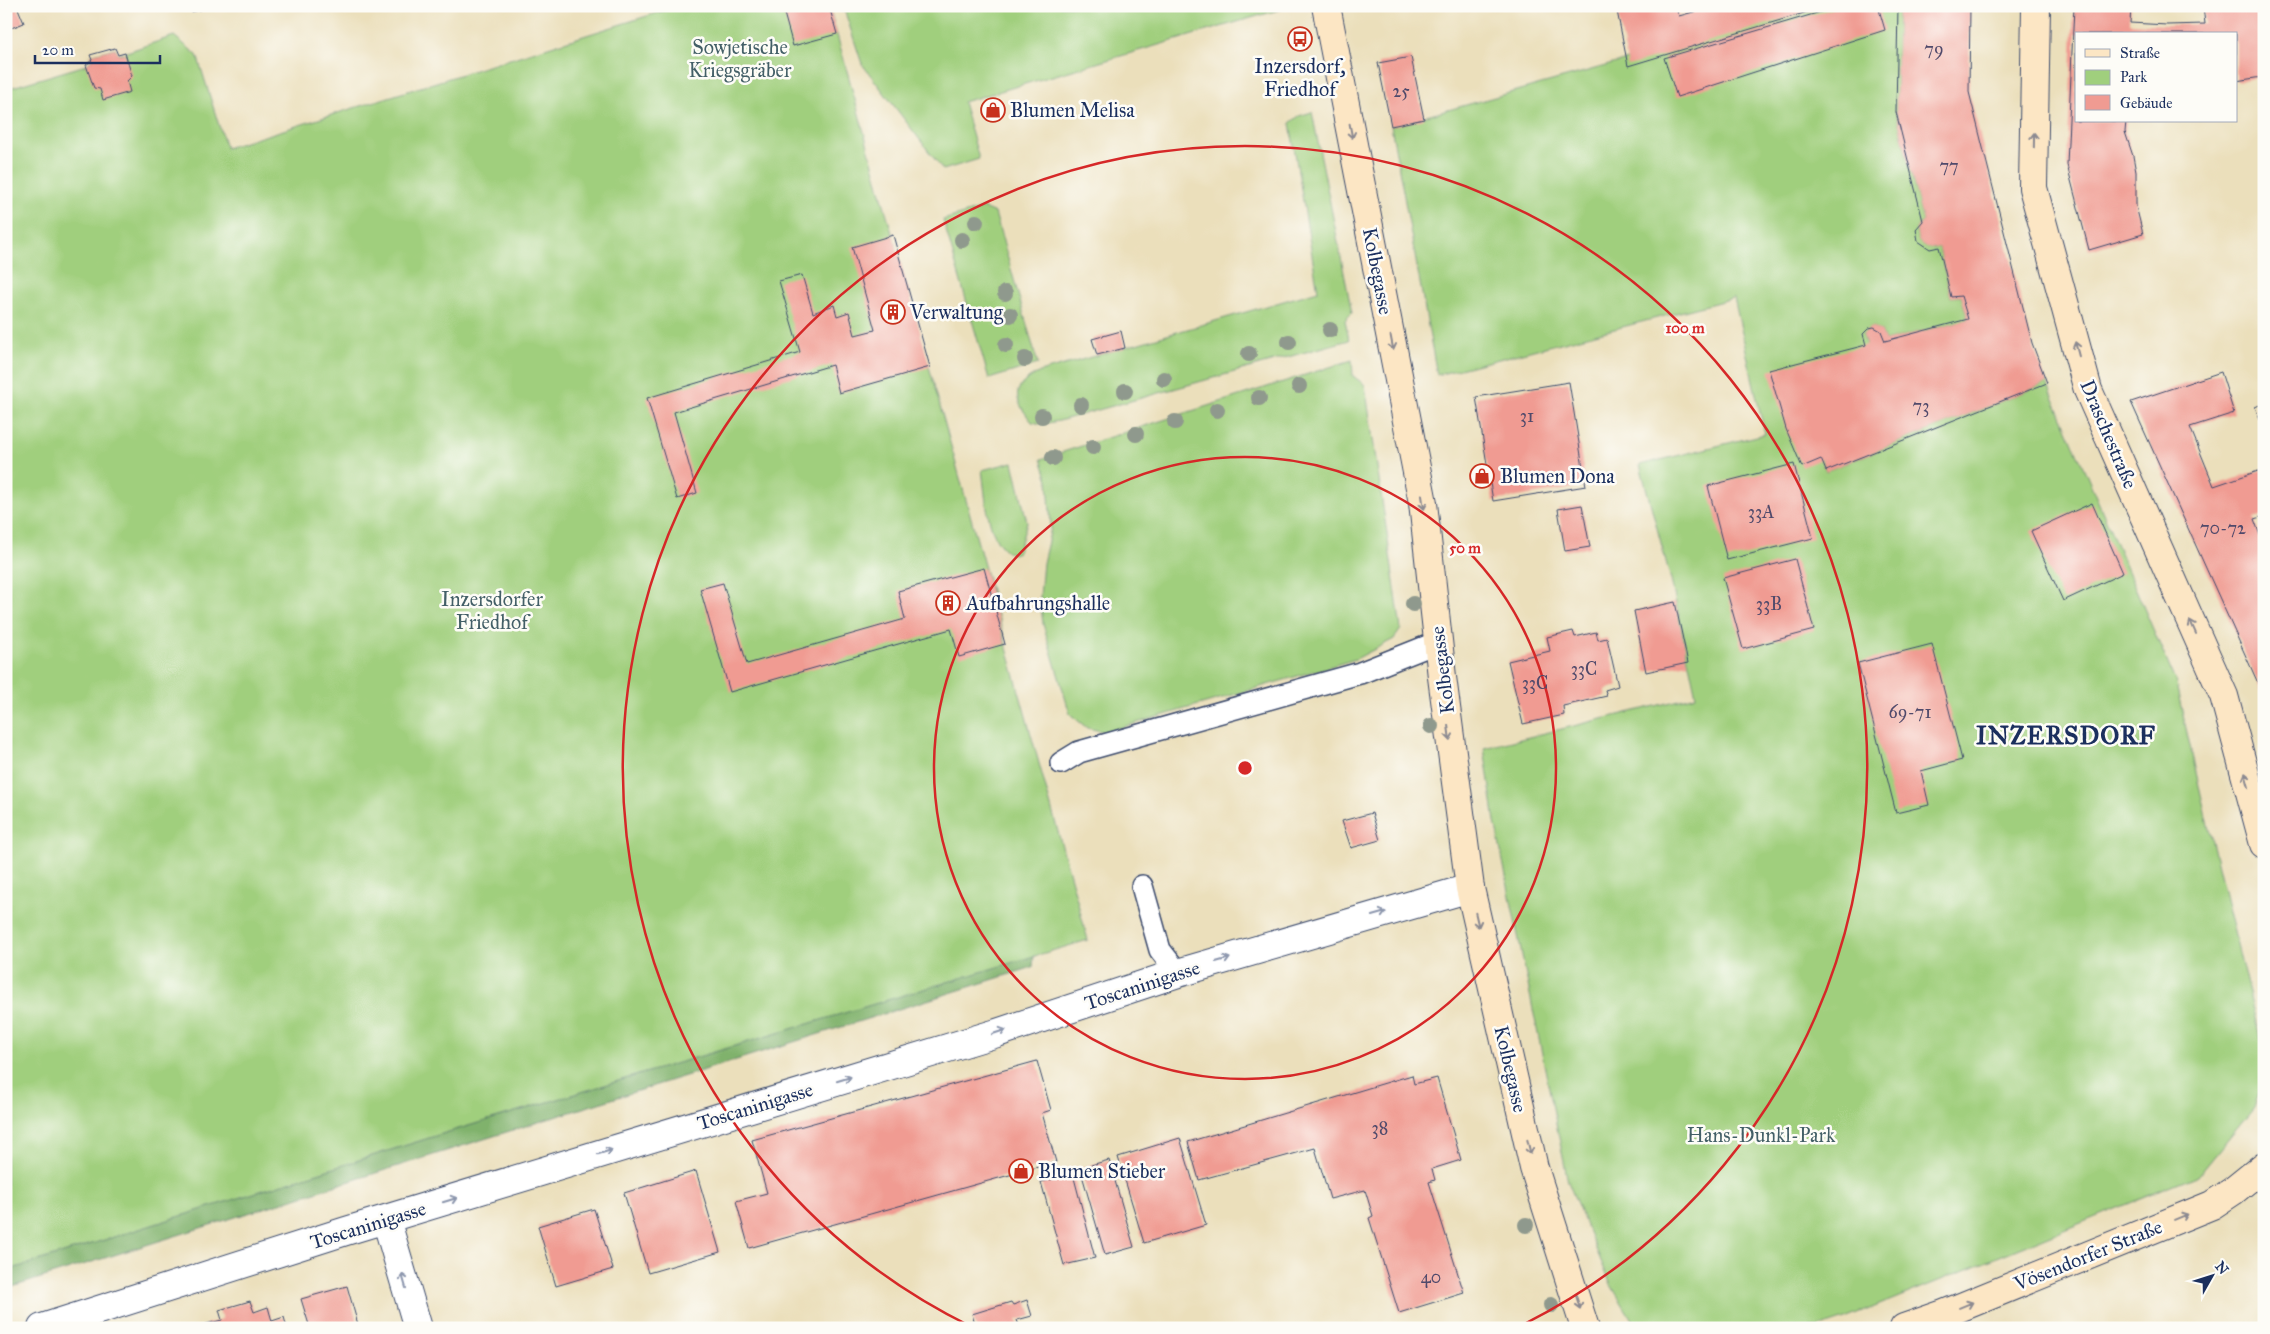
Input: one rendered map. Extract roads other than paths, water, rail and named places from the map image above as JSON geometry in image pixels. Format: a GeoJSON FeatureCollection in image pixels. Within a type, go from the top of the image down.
{"type":"FeatureCollection","features":[{"type":"Feature","properties":{"kind":"main road","name":"Kolbegasse"},"geometry":{"type":"LineString","coordinates":[[1326,6],[1423,503],[1464,855],[1470,888],[1534,1168],[1585,1328]]}},
{"type":"Feature","properties":{"kind":"main road","name":"Draschestraße"},"geometry":{"type":"LineString","coordinates":[[2036,6],[2033,188],[2088,390],[2224,696],[2264,844]]}},
{"type":"Feature","properties":{"kind":"main road","name":"Vösendorfer Straße"},"geometry":{"type":"LineString","coordinates":[[1904,1328],[1944,1314],[2212,1204],[2234,1190],[2264,1166]]}},
{"type":"Feature","properties":{"kind":"street","name":"Toscaninigasse"},"geometry":{"type":"LineString","coordinates":[[42,1328],[386,1219],[997,1033],[1178,973],[1470,888]]}},
{"type":"Feature","properties":{"kind":"street"},"geometry":{"type":"LineString","coordinates":[[386,1219],[418,1328]]}},
{"type":"Feature","properties":{"kind":"lane"},"geometry":{"type":"LineString","coordinates":[[1061,763],[1079,752],[1360,673],[1438,642]]}},
{"type":"Feature","properties":{"kind":"lane"},"geometry":{"type":"LineString","coordinates":[[1142,886],[1160,950],[1178,973]]}},
{"type":"Feature","properties":{"kind":"place","name":"Inzersdorf, Friedhof"},"geometry":{"type":"Point","coordinates":[1300,39]}},
{"type":"Feature","properties":{"kind":"place","name":"Blumen Melisa"},"geometry":{"type":"Point","coordinates":[993,110]}},
{"type":"Feature","properties":{"kind":"place","name":"Verwaltung"},"geometry":{"type":"Point","coordinates":[893,312]}},
{"type":"Feature","properties":{"kind":"place","name":"Blumen Dona"},"geometry":{"type":"Point","coordinates":[1482,476]}},
{"type":"Feature","properties":{"kind":"place","name":"Aufbahrungshalle"},"geometry":{"type":"Point","coordinates":[948,603]}},
{"type":"Feature","properties":{"kind":"place","name":"Blumen Stieber"},"geometry":{"type":"Point","coordinates":[1021,1171]}},
{"type":"Feature","properties":{"kind":"district","name":"INZERSDORF"},"geometry":{"type":"Point","coordinates":[2066,735]}},
{"type":"Feature","properties":{"kind":"park label","name":"Sowjetische Kriegsgräber"},"geometry":{"type":"Point","coordinates":[740,58]}},
{"type":"Feature","properties":{"kind":"park label","name":"Inzersdorfer Friedhof"},"geometry":{"type":"Point","coordinates":[492,610]}},
{"type":"Feature","properties":{"kind":"park label","name":"Hans-Dunkl-Park"},"geometry":{"type":"Point","coordinates":[1761,1135]}}]}
